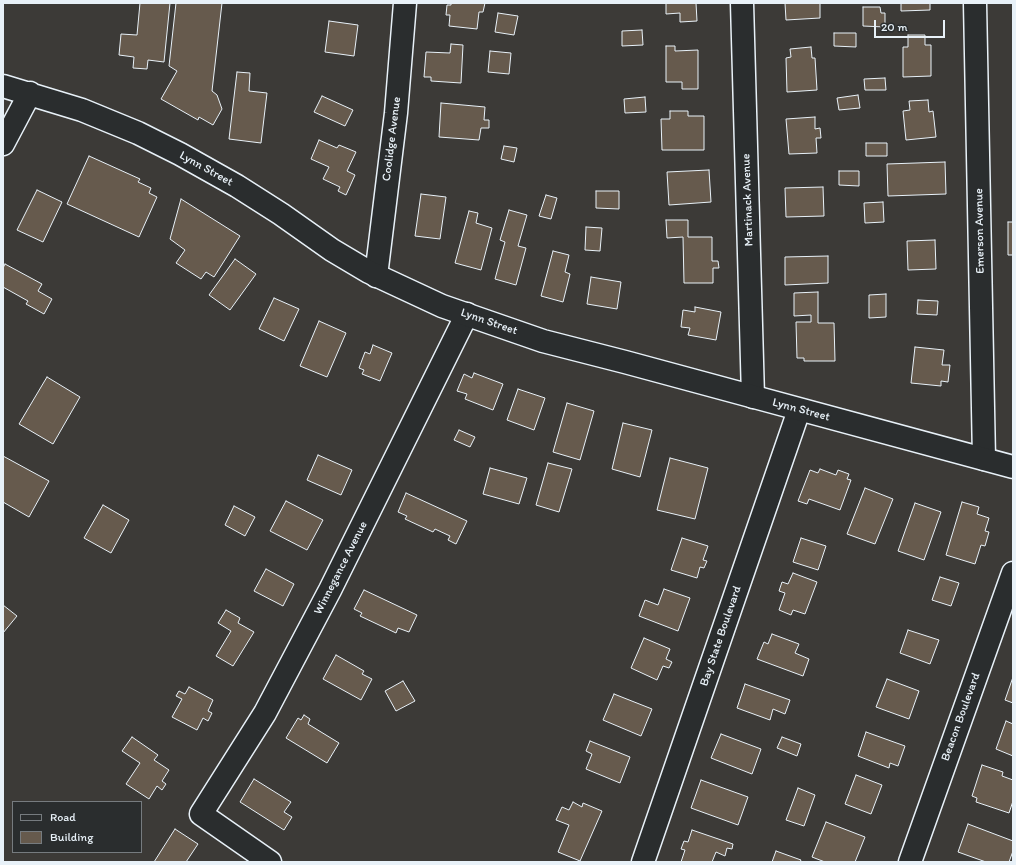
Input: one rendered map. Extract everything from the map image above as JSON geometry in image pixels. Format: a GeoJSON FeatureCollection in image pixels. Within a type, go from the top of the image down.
{"type":"FeatureCollection","features":[{"type":"Feature","properties":{"kind":"street","name":"Coolidge Avenue"},"geometry":{"type":"LineString","coordinates":[[376,276],[396,113],[405,3]]}},
{"type":"Feature","properties":{"kind":"street","name":"Martinack Avenue"},"geometry":{"type":"LineString","coordinates":[[742,3],[753,397]]}},
{"type":"Feature","properties":{"kind":"street","name":"Emerson Avenue"},"geometry":{"type":"LineString","coordinates":[[975,3],[984,460]]}},
{"type":"Feature","properties":{"kind":"street","name":"Lynn Street"},"geometry":{"type":"LineString","coordinates":[[3,86],[82,110],[138,133],[190,159],[237,186],[281,214],[332,250],[376,276],[442,306],[543,341],[1013,467]]}},
{"type":"Feature","properties":{"kind":"street"},"geometry":{"type":"LineString","coordinates":[[3,144],[30,93]]}},
{"type":"Feature","properties":{"kind":"street","name":"Winnegance Avenue"},"geometry":{"type":"LineString","coordinates":[[270,862],[201,814],[265,713],[327,597],[363,527],[467,314]]}},
{"type":"Feature","properties":{"kind":"street","name":"Bay State Boulevard"},"geometry":{"type":"LineString","coordinates":[[643,862],[799,410]]}},
{"type":"Feature","properties":{"kind":"street","name":"Beacon Boulevard"},"geometry":{"type":"LineString","coordinates":[[910,862],[1013,573]]}},
{"type":"Feature","properties":{"kind":"building"},"geometry":{"type":"Polygon","coordinates":[[[140,3],[170,3],[164,62],[148,60],[147,69],[133,68],[134,57],[119,55],[121,34],[137,35],[140,3]]]}},
{"type":"Feature","properties":{"kind":"building"},"geometry":{"type":"Polygon","coordinates":[[[176,3],[222,3],[212,91],[217,95],[222,109],[213,125],[199,117],[198,120],[161,99],[177,71],[169,66],[176,3]]]}},
{"type":"Feature","properties":{"kind":"building"},"geometry":{"type":"Polygon","coordinates":[[[451,3],[485,3],[483,12],[479,12],[477,29],[449,26],[450,15],[446,15],[447,5],[451,5],[451,3]]]}},
{"type":"Feature","properties":{"kind":"building"},"geometry":{"type":"Polygon","coordinates":[[[666,3],[696,3],[697,21],[680,22],[680,13],[666,14],[666,3]]]}},
{"type":"Feature","properties":{"kind":"building"},"geometry":{"type":"Polygon","coordinates":[[[785,3],[820,3],[820,18],[786,20],[785,3]]]}},
{"type":"Feature","properties":{"kind":"building"},"geometry":{"type":"Polygon","coordinates":[[[901,3],[930,3],[930,10],[901,11],[901,3]]]}},
{"type":"Feature","properties":{"kind":"building"},"geometry":{"type":"Polygon","coordinates":[[[863,7],[880,7],[881,13],[885,13],[885,27],[863,26],[863,7]]]}},
{"type":"Feature","properties":{"kind":"building"},"geometry":{"type":"Polygon","coordinates":[[[498,13],[518,16],[514,35],[495,32],[498,13]]]}},
{"type":"Feature","properties":{"kind":"building"},"geometry":{"type":"Polygon","coordinates":[[[329,21],[358,25],[354,56],[325,52],[329,21]]]}},
{"type":"Feature","properties":{"kind":"building"},"geometry":{"type":"Polygon","coordinates":[[[642,30],[643,45],[622,46],[622,31],[642,30]]]}},
{"type":"Feature","properties":{"kind":"building"},"geometry":{"type":"Polygon","coordinates":[[[834,33],[856,33],[856,47],[834,46],[834,33]]]}},
{"type":"Feature","properties":{"kind":"building"},"geometry":{"type":"Polygon","coordinates":[[[908,35],[925,35],[925,45],[931,45],[931,76],[903,77],[903,47],[908,47],[908,35]]]}},
{"type":"Feature","properties":{"kind":"building"},"geometry":{"type":"Polygon","coordinates":[[[451,44],[463,45],[461,83],[431,81],[431,77],[424,77],[426,52],[450,53],[451,44]]]}},
{"type":"Feature","properties":{"kind":"building"},"geometry":{"type":"Polygon","coordinates":[[[666,46],[675,46],[675,51],[698,50],[698,89],[682,89],[682,82],[666,82],[666,46]]]}},
{"type":"Feature","properties":{"kind":"building"},"geometry":{"type":"Polygon","coordinates":[[[811,47],[812,58],[815,58],[817,90],[787,92],[786,58],[791,57],[790,49],[811,47]]]}},
{"type":"Feature","properties":{"kind":"building"},"geometry":{"type":"Polygon","coordinates":[[[490,51],[511,53],[509,74],[488,72],[490,51]]]}},
{"type":"Feature","properties":{"kind":"building"},"geometry":{"type":"Polygon","coordinates":[[[237,72],[250,73],[249,91],[267,93],[261,143],[229,139],[237,72]]]}},
{"type":"Feature","properties":{"kind":"building"},"geometry":{"type":"Polygon","coordinates":[[[885,78],[886,90],[865,90],[864,79],[885,78]]]}},
{"type":"Feature","properties":{"kind":"building"},"geometry":{"type":"Polygon","coordinates":[[[858,95],[860,108],[839,110],[837,98],[858,95]]]}},
{"type":"Feature","properties":{"kind":"building"},"geometry":{"type":"Polygon","coordinates":[[[322,96],[353,110],[345,126],[314,112],[322,96]]]}},
{"type":"Feature","properties":{"kind":"building"},"geometry":{"type":"Polygon","coordinates":[[[645,97],[646,112],[625,113],[624,99],[645,97]]]}},
{"type":"Feature","properties":{"kind":"building"},"geometry":{"type":"Polygon","coordinates":[[[928,100],[929,112],[933,111],[936,137],[906,140],[903,111],[910,110],[909,101],[928,100]]]}},
{"type":"Feature","properties":{"kind":"building"},"geometry":{"type":"Polygon","coordinates":[[[441,103],[485,107],[484,120],[489,120],[489,128],[481,128],[479,140],[439,137],[441,103]]]}},
{"type":"Feature","properties":{"kind":"building"},"geometry":{"type":"Polygon","coordinates":[[[670,111],[688,111],[688,116],[704,116],[704,150],[662,150],[661,119],[670,119],[670,111]]]}},
{"type":"Feature","properties":{"kind":"building"},"geometry":{"type":"Polygon","coordinates":[[[815,117],[815,129],[820,128],[821,138],[816,138],[817,153],[789,154],[786,119],[815,117]]]}},
{"type":"Feature","properties":{"kind":"building"},"geometry":{"type":"Polygon","coordinates":[[[319,140],[337,148],[339,145],[356,152],[347,171],[355,175],[346,195],[338,191],[340,187],[323,179],[329,167],[311,159],[319,140]]]}},
{"type":"Feature","properties":{"kind":"building"},"geometry":{"type":"Polygon","coordinates":[[[866,143],[887,143],[887,156],[866,156],[866,143]]]}},
{"type":"Feature","properties":{"kind":"building"},"geometry":{"type":"Polygon","coordinates":[[[504,146],[517,148],[514,162],[501,159],[504,146]]]}},
{"type":"Feature","properties":{"kind":"building"},"geometry":{"type":"Polygon","coordinates":[[[89,156],[140,179],[138,182],[151,188],[149,193],[157,197],[139,237],[67,204],[89,156]]]}},
{"type":"Feature","properties":{"kind":"building"},"geometry":{"type":"Polygon","coordinates":[[[945,162],[946,194],[888,196],[887,164],[945,162]]]}},
{"type":"Feature","properties":{"kind":"building"},"geometry":{"type":"Polygon","coordinates":[[[709,170],[711,202],[669,205],[667,172],[709,170]]]}},
{"type":"Feature","properties":{"kind":"building"},"geometry":{"type":"Polygon","coordinates":[[[839,171],[859,171],[859,186],[839,185],[839,171]]]}},
{"type":"Feature","properties":{"kind":"building"},"geometry":{"type":"Polygon","coordinates":[[[823,187],[824,216],[786,217],[785,188],[823,187]]]}},
{"type":"Feature","properties":{"kind":"building"},"geometry":{"type":"Polygon","coordinates":[[[37,190],[62,202],[43,242],[17,230],[37,190]]]}},
{"type":"Feature","properties":{"kind":"building"},"geometry":{"type":"Polygon","coordinates":[[[596,191],[619,191],[619,209],[596,208],[596,191]]]}},
{"type":"Feature","properties":{"kind":"building"},"geometry":{"type":"Polygon","coordinates":[[[421,194],[446,197],[440,239],[415,236],[421,194]]]}},
{"type":"Feature","properties":{"kind":"building"},"geometry":{"type":"Polygon","coordinates":[[[546,195],[557,198],[551,219],[539,216],[546,195]]]}},
{"type":"Feature","properties":{"kind":"building"},"geometry":{"type":"Polygon","coordinates":[[[181,199],[240,236],[214,277],[206,272],[201,279],[176,263],[185,250],[170,239],[181,199]]]}},
{"type":"Feature","properties":{"kind":"building"},"geometry":{"type":"Polygon","coordinates":[[[883,202],[884,222],[865,223],[864,203],[883,202]]]}},
{"type":"Feature","properties":{"kind":"building"},"geometry":{"type":"Polygon","coordinates":[[[509,210],[527,215],[518,246],[526,248],[516,285],[495,279],[505,242],[500,240],[509,210]]]}},
{"type":"Feature","properties":{"kind":"building"},"geometry":{"type":"Polygon","coordinates":[[[469,211],[478,213],[476,223],[492,228],[481,270],[455,263],[469,211]]]}},
{"type":"Feature","properties":{"kind":"building"},"geometry":{"type":"Polygon","coordinates":[[[666,220],[688,220],[688,237],[712,237],[712,261],[718,261],[719,268],[713,268],[713,283],[684,283],[683,237],[667,238],[666,220]]]}},
{"type":"Feature","properties":{"kind":"building"},"geometry":{"type":"Polygon","coordinates":[[[1008,222],[1013,222],[1013,255],[1008,255],[1008,222]]]}},
{"type":"Feature","properties":{"kind":"building"},"geometry":{"type":"Polygon","coordinates":[[[586,227],[602,228],[600,251],[585,250],[586,227]]]}},
{"type":"Feature","properties":{"kind":"building"},"geometry":{"type":"Polygon","coordinates":[[[935,240],[936,269],[908,270],[907,241],[935,240]]]}},
{"type":"Feature","properties":{"kind":"building"},"geometry":{"type":"Polygon","coordinates":[[[553,251],[569,255],[565,272],[570,274],[563,302],[541,296],[553,251]]]}},
{"type":"Feature","properties":{"kind":"building"},"geometry":{"type":"Polygon","coordinates":[[[828,256],[828,283],[785,285],[785,257],[828,256]]]}},
{"type":"Feature","properties":{"kind":"building"},"geometry":{"type":"Polygon","coordinates":[[[235,259],[256,274],[230,310],[209,295],[235,259]]]}},
{"type":"Feature","properties":{"kind":"building"},"geometry":{"type":"Polygon","coordinates":[[[5,264],[42,284],[38,291],[52,299],[44,314],[26,304],[28,301],[3,287],[3,268],[5,264]]]}},
{"type":"Feature","properties":{"kind":"building"},"geometry":{"type":"Polygon","coordinates":[[[591,277],[621,282],[617,309],[587,304],[591,277]]]}},
{"type":"Feature","properties":{"kind":"building"},"geometry":{"type":"Polygon","coordinates":[[[818,292],[818,323],[834,323],[835,361],[804,361],[804,358],[797,358],[796,322],[811,322],[811,315],[794,316],[794,293],[818,292]]]}},
{"type":"Feature","properties":{"kind":"building"},"geometry":{"type":"Polygon","coordinates":[[[886,294],[886,317],[869,318],[869,295],[886,294]]]}},
{"type":"Feature","properties":{"kind":"building"},"geometry":{"type":"Polygon","coordinates":[[[274,298],[299,309],[284,341],[259,329],[274,298]]]}},
{"type":"Feature","properties":{"kind":"building"},"geometry":{"type":"Polygon","coordinates":[[[918,300],[938,301],[937,315],[917,314],[918,300]]]}},
{"type":"Feature","properties":{"kind":"building"},"geometry":{"type":"Polygon","coordinates":[[[695,307],[721,312],[716,340],[688,335],[690,328],[681,327],[683,310],[695,312],[695,307]]]}},
{"type":"Feature","properties":{"kind":"building"},"geometry":{"type":"Polygon","coordinates":[[[319,321],[346,333],[327,377],[300,366],[319,321]]]}},
{"type":"Feature","properties":{"kind":"building"},"geometry":{"type":"Polygon","coordinates":[[[373,345],[392,353],[380,381],[362,374],[364,370],[359,368],[365,352],[370,354],[373,345]]]}},
{"type":"Feature","properties":{"kind":"building"},"geometry":{"type":"Polygon","coordinates":[[[915,347],[944,350],[942,365],[950,365],[948,382],[941,381],[941,386],[911,383],[915,347]]]}},
{"type":"Feature","properties":{"kind":"building"},"geometry":{"type":"Polygon","coordinates":[[[474,373],[503,384],[493,410],[465,399],[467,394],[457,391],[464,374],[472,378],[474,373]]]}},
{"type":"Feature","properties":{"kind":"building"},"geometry":{"type":"Polygon","coordinates":[[[47,377],[80,397],[53,444],[19,424],[47,377]]]}},
{"type":"Feature","properties":{"kind":"building"},"geometry":{"type":"Polygon","coordinates":[[[518,389],[545,398],[534,430],[507,420],[518,389]]]}},
{"type":"Feature","properties":{"kind":"building"},"geometry":{"type":"Polygon","coordinates":[[[567,403],[594,411],[580,460],[553,452],[567,403]]]}},
{"type":"Feature","properties":{"kind":"building"},"geometry":{"type":"Polygon","coordinates":[[[623,423],[652,430],[640,477],[612,469],[623,423]]]}},
{"type":"Feature","properties":{"kind":"building"},"geometry":{"type":"Polygon","coordinates":[[[459,430],[475,437],[470,447],[454,440],[459,430]]]}},
{"type":"Feature","properties":{"kind":"building"},"geometry":{"type":"Polygon","coordinates":[[[318,455],[352,470],[341,495],[307,480],[318,455]]]}},
{"type":"Feature","properties":{"kind":"building"},"geometry":{"type":"Polygon","coordinates":[[[3,456],[49,481],[29,517],[3,502],[3,456]]]}},
{"type":"Feature","properties":{"kind":"building"},"geometry":{"type":"Polygon","coordinates":[[[670,458],[708,468],[695,519],[657,510],[670,458]]]}},
{"type":"Feature","properties":{"kind":"building"},"geometry":{"type":"Polygon","coordinates":[[[548,463],[572,469],[559,512],[536,505],[548,463]]]}},
{"type":"Feature","properties":{"kind":"building"},"geometry":{"type":"Polygon","coordinates":[[[490,468],[527,478],[519,504],[483,494],[490,468]]]}},
{"type":"Feature","properties":{"kind":"building"},"geometry":{"type":"Polygon","coordinates":[[[820,469],[836,475],[838,470],[849,474],[847,479],[851,480],[840,510],[809,499],[807,504],[798,501],[810,470],[818,473],[820,469]]]}},
{"type":"Feature","properties":{"kind":"building"},"geometry":{"type":"Polygon","coordinates":[[[865,488],[893,499],[875,544],[847,534],[865,488]]]}},
{"type":"Feature","properties":{"kind":"building"},"geometry":{"type":"Polygon","coordinates":[[[406,493],[467,521],[456,544],[448,540],[450,536],[435,529],[433,532],[405,519],[407,516],[398,512],[406,493]]]}},
{"type":"Feature","properties":{"kind":"building"},"geometry":{"type":"Polygon","coordinates":[[[286,501],[323,520],[307,550],[270,531],[286,501]]]}},
{"type":"Feature","properties":{"kind":"building"},"geometry":{"type":"Polygon","coordinates":[[[962,502],[979,507],[977,514],[989,518],[985,531],[989,532],[985,546],[981,545],[975,564],[946,555],[962,502]]]}},
{"type":"Feature","properties":{"kind":"building"},"geometry":{"type":"Polygon","coordinates":[[[915,503],[941,512],[924,560],[898,551],[915,503]]]}},
{"type":"Feature","properties":{"kind":"building"},"geometry":{"type":"Polygon","coordinates":[[[103,505],[129,520],[111,553],[84,538],[103,505]]]}},
{"type":"Feature","properties":{"kind":"building"},"geometry":{"type":"Polygon","coordinates":[[[234,506],[255,517],[245,536],[225,525],[234,506]]]}},
{"type":"Feature","properties":{"kind":"building"},"geometry":{"type":"Polygon","coordinates":[[[682,538],[708,546],[703,560],[707,561],[704,568],[700,567],[697,578],[671,570],[682,538]]]}},
{"type":"Feature","properties":{"kind":"building"},"geometry":{"type":"Polygon","coordinates":[[[801,538],[826,546],[818,570],[793,562],[801,538]]]}},
{"type":"Feature","properties":{"kind":"building"},"geometry":{"type":"Polygon","coordinates":[[[266,569],[294,584],[283,606],[254,591],[266,569]]]}},
{"type":"Feature","properties":{"kind":"building"},"geometry":{"type":"Polygon","coordinates":[[[793,573],[817,582],[805,614],[793,610],[791,615],[779,610],[785,593],[779,591],[782,582],[788,584],[793,573]]]}},
{"type":"Feature","properties":{"kind":"building"},"geometry":{"type":"Polygon","coordinates":[[[940,577],[959,583],[951,606],[932,600],[940,577]]]}},
{"type":"Feature","properties":{"kind":"building"},"geometry":{"type":"Polygon","coordinates":[[[664,589],[690,598],[678,631],[639,616],[645,600],[658,605],[664,589]]]}},
{"type":"Feature","properties":{"kind":"building"},"geometry":{"type":"Polygon","coordinates":[[[364,590],[417,615],[409,632],[398,628],[396,633],[360,616],[362,613],[354,609],[364,590]]]}},
{"type":"Feature","properties":{"kind":"building"},"geometry":{"type":"Polygon","coordinates":[[[3,605],[17,616],[3,633],[3,605]]]}},
{"type":"Feature","properties":{"kind":"building"},"geometry":{"type":"Polygon","coordinates":[[[226,610],[240,618],[238,623],[254,632],[233,666],[216,656],[231,631],[218,623],[226,610]]]}},
{"type":"Feature","properties":{"kind":"building"},"geometry":{"type":"Polygon","coordinates":[[[908,630],[939,640],[930,664],[900,653],[908,630]]]}},
{"type":"Feature","properties":{"kind":"building"},"geometry":{"type":"Polygon","coordinates":[[[772,634],[799,644],[795,653],[809,659],[803,676],[757,659],[764,642],[768,644],[772,634]]]}},
{"type":"Feature","properties":{"kind":"building"},"geometry":{"type":"Polygon","coordinates":[[[644,638],[670,649],[666,659],[672,662],[669,668],[663,666],[657,680],[631,668],[644,638]]]}},
{"type":"Feature","properties":{"kind":"building"},"geometry":{"type":"Polygon","coordinates":[[[336,655],[364,671],[362,674],[372,679],[361,700],[323,679],[336,655]]]}},
{"type":"Feature","properties":{"kind":"building"},"geometry":{"type":"Polygon","coordinates":[[[1013,677],[1013,703],[1005,700],[1013,677]]]}},
{"type":"Feature","properties":{"kind":"building"},"geometry":{"type":"Polygon","coordinates":[[[887,679],[919,691],[909,719],[876,707],[887,679]]]}},
{"type":"Feature","properties":{"kind":"building"},"geometry":{"type":"Polygon","coordinates":[[[403,681],[415,701],[396,711],[385,691],[403,681]]]}},
{"type":"Feature","properties":{"kind":"building"},"geometry":{"type":"Polygon","coordinates":[[[745,684],[790,700],[785,714],[773,709],[770,720],[737,708],[745,684]]]}},
{"type":"Feature","properties":{"kind":"building"},"geometry":{"type":"Polygon","coordinates":[[[189,687],[213,700],[208,711],[212,713],[208,721],[203,718],[197,730],[172,717],[182,699],[176,696],[179,691],[185,694],[189,687]]]}},
{"type":"Feature","properties":{"kind":"building"},"geometry":{"type":"Polygon","coordinates":[[[614,694],[652,709],[641,736],[603,720],[614,694]]]}},
{"type":"Feature","properties":{"kind":"building"},"geometry":{"type":"Polygon","coordinates":[[[304,715],[310,719],[308,724],[339,743],[327,763],[286,738],[298,718],[301,720],[304,715]]]}},
{"type":"Feature","properties":{"kind":"building"},"geometry":{"type":"Polygon","coordinates":[[[1006,721],[1013,724],[1013,756],[996,749],[1006,721]]]}},
{"type":"Feature","properties":{"kind":"building"},"geometry":{"type":"Polygon","coordinates":[[[866,732],[905,746],[898,766],[890,763],[889,768],[858,756],[866,732]]]}},
{"type":"Feature","properties":{"kind":"building"},"geometry":{"type":"Polygon","coordinates":[[[721,734],[761,749],[752,774],[711,758],[721,734]]]}},
{"type":"Feature","properties":{"kind":"building"},"geometry":{"type":"Polygon","coordinates":[[[132,737],[158,755],[154,760],[169,770],[162,781],[166,784],[162,790],[157,786],[149,799],[126,784],[140,763],[122,751],[132,737]]]}},
{"type":"Feature","properties":{"kind":"building"},"geometry":{"type":"Polygon","coordinates":[[[782,737],[801,744],[797,756],[777,748],[782,737]]]}},
{"type":"Feature","properties":{"kind":"building"},"geometry":{"type":"Polygon","coordinates":[[[590,741],[630,757],[620,783],[586,769],[592,754],[586,751],[590,741]]]}},
{"type":"Feature","properties":{"kind":"building"},"geometry":{"type":"Polygon","coordinates":[[[982,765],[1003,772],[1002,776],[1013,780],[1013,801],[1009,813],[976,802],[977,798],[972,796],[982,765]]]}},
{"type":"Feature","properties":{"kind":"building"},"geometry":{"type":"Polygon","coordinates":[[[856,775],[882,785],[871,814],[845,804],[856,775]]]}},
{"type":"Feature","properties":{"kind":"building"},"geometry":{"type":"Polygon","coordinates":[[[254,779],[291,802],[284,812],[292,817],[284,830],[240,802],[254,779]]]}},
{"type":"Feature","properties":{"kind":"building"},"geometry":{"type":"Polygon","coordinates":[[[701,780],[748,797],[738,825],[691,808],[701,780]]]}},
{"type":"Feature","properties":{"kind":"building"},"geometry":{"type":"Polygon","coordinates":[[[798,788],[815,795],[804,826],[786,820],[798,788]]]}},
{"type":"Feature","properties":{"kind":"building"},"geometry":{"type":"Polygon","coordinates":[[[573,802],[582,807],[583,803],[602,811],[580,861],[558,852],[569,825],[556,820],[562,807],[569,810],[573,802]]]}},
{"type":"Feature","properties":{"kind":"building"},"geometry":{"type":"Polygon","coordinates":[[[826,822],[865,837],[855,862],[825,862],[812,857],[826,822]]]}},
{"type":"Feature","properties":{"kind":"building"},"geometry":{"type":"Polygon","coordinates":[[[968,824],[1013,841],[1013,851],[1009,862],[986,862],[958,852],[968,824]]]}},
{"type":"Feature","properties":{"kind":"building"},"geometry":{"type":"Polygon","coordinates":[[[175,829],[198,844],[186,862],[154,862],[175,829]]]}},
{"type":"Feature","properties":{"kind":"building"},"geometry":{"type":"Polygon","coordinates":[[[692,830],[733,844],[732,849],[727,848],[725,856],[716,852],[712,862],[681,862],[685,850],[681,849],[684,841],[688,842],[692,830]]]}},
{"type":"Feature","properties":{"kind":"building"},"geometry":{"type":"Polygon","coordinates":[[[776,851],[801,860],[800,862],[772,862],[776,851]]]}}]}
